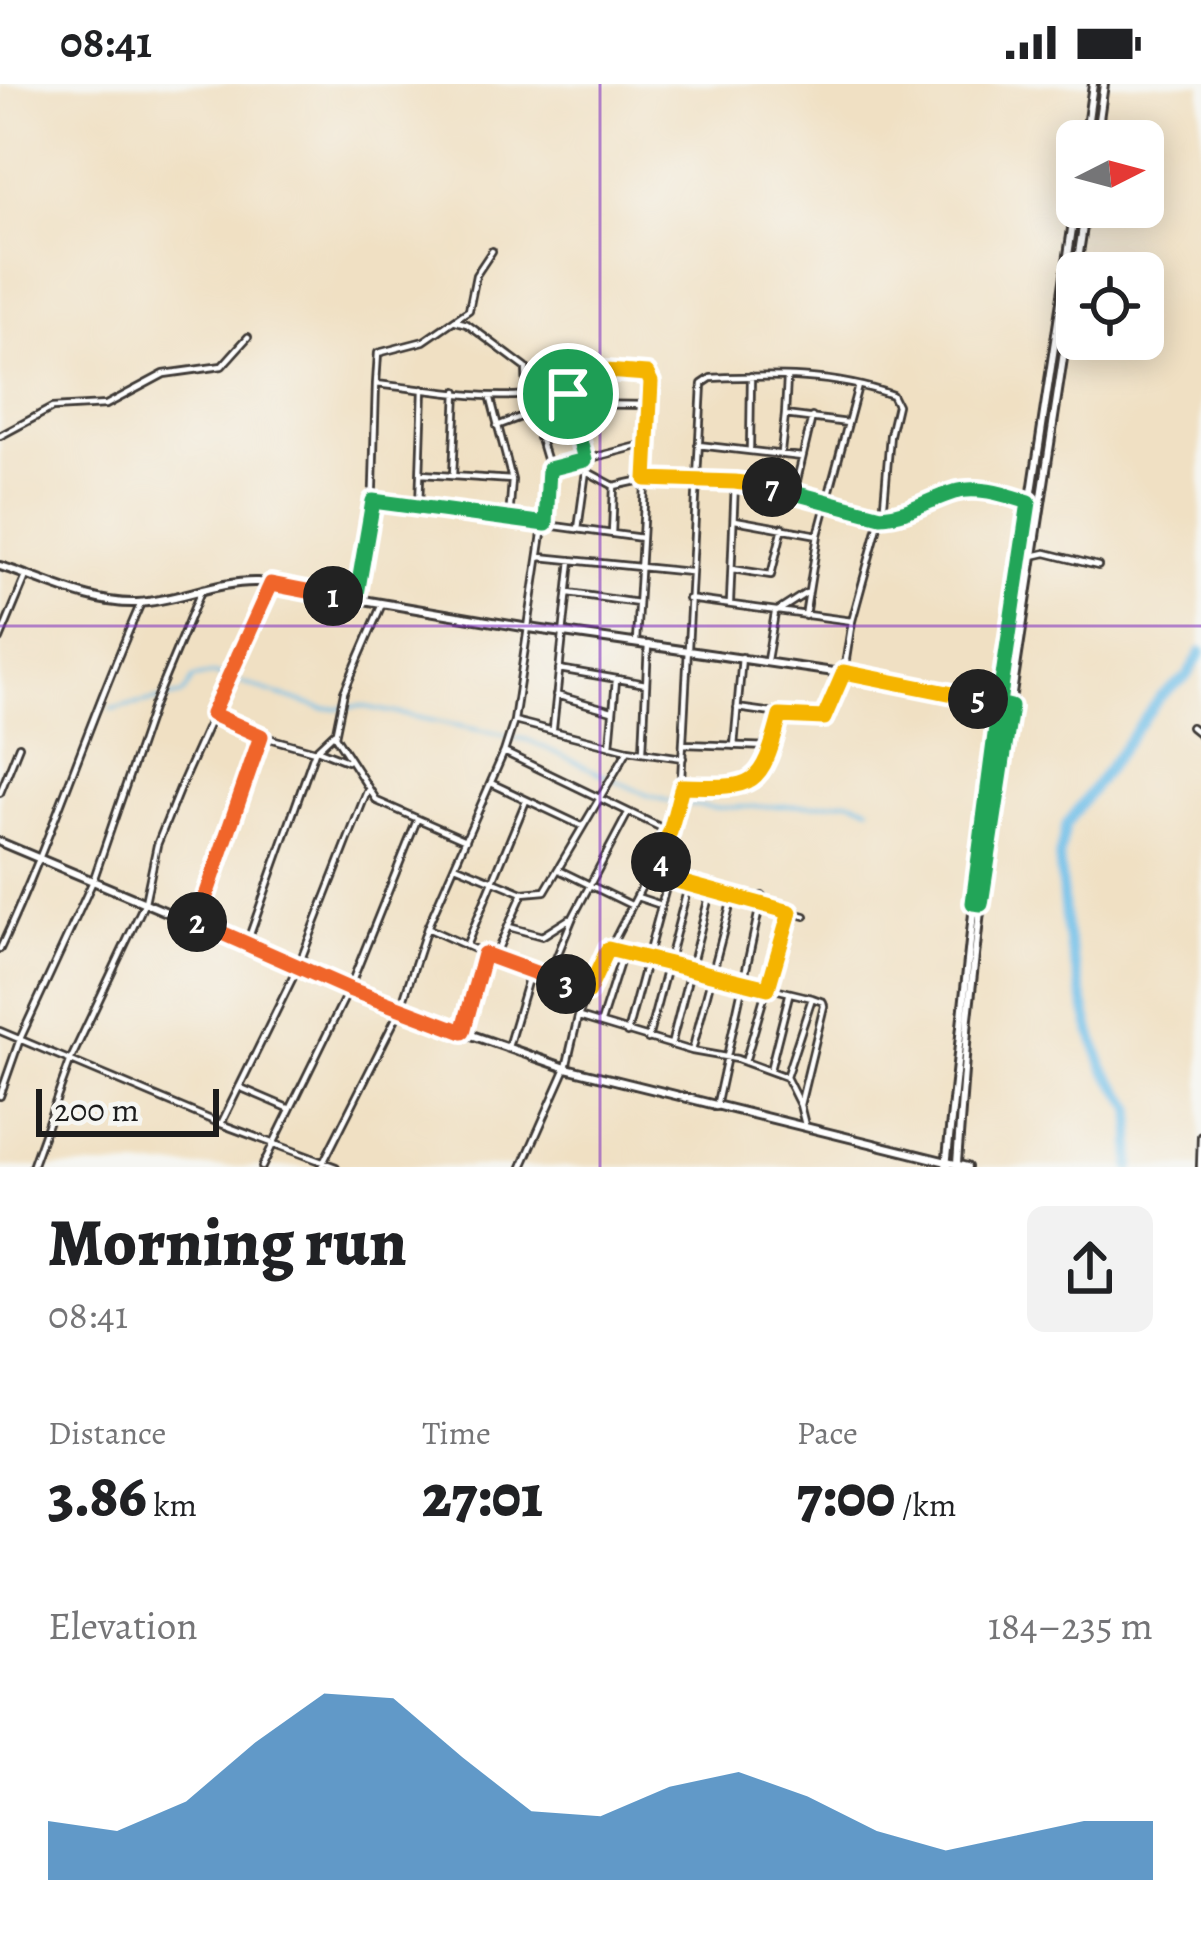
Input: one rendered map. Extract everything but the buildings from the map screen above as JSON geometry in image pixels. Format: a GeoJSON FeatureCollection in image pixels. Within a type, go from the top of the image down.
{"type":"FeatureCollection","features":[{"type":"Feature","properties":{"kind":"street"},"geometry":{"type":"LineString","coordinates":[[1088,120],[1094,84]]}},
{"type":"Feature","properties":{"kind":"street"},"geometry":{"type":"LineString","coordinates":[[1099,120],[1104,84]]}},
{"type":"Feature","properties":{"kind":"street"},"geometry":{"type":"LineString","coordinates":[[946,1164],[999,704],[1072,228]]}},
{"type":"Feature","properties":{"kind":"street"},"geometry":{"type":"LineString","coordinates":[[957,1166],[977,903],[1083,228]]}},
{"type":"Feature","properties":{"kind":"street"},"geometry":{"type":"LineString","coordinates":[[356,600],[373,501],[378,353],[424,341],[456,321],[471,307],[476,275],[492,251]]}},
{"type":"Feature","properties":{"kind":"street"},"geometry":{"type":"LineString","coordinates":[[322,1164],[400,1010],[427,928],[504,752],[514,722],[546,524],[549,469],[527,395],[525,366],[456,321]]}},
{"type":"Feature","properties":{"kind":"street"},"geometry":{"type":"LineString","coordinates":[[0,436],[38,412],[106,405],[164,374],[221,366],[248,337]]}},
{"type":"Feature","properties":{"kind":"street"},"geometry":{"type":"LineString","coordinates":[[578,529],[586,471],[569,404],[570,376],[585,368],[647,374],[651,382],[636,642]]}},
{"type":"Feature","properties":{"kind":"street"},"geometry":{"type":"LineString","coordinates":[[750,448],[752,376]]}},
{"type":"Feature","properties":{"kind":"street"},"geometry":{"type":"LineString","coordinates":[[781,452],[787,376]]}},
{"type":"Feature","properties":{"kind":"street"},"geometry":{"type":"LineString","coordinates":[[522,1167],[566,1068],[588,992],[670,832],[680,799],[702,384],[711,378],[787,376],[892,395],[897,405],[881,516],[852,621],[844,672],[824,718],[737,708]]}},
{"type":"Feature","properties":{"kind":"street"},"geometry":{"type":"LineString","coordinates":[[376,384],[491,399],[527,395]]}},
{"type":"Feature","properties":{"kind":"street"},"geometry":{"type":"LineString","coordinates":[[805,616],[818,535],[858,386]]}},
{"type":"Feature","properties":{"kind":"street"},"geometry":{"type":"LineString","coordinates":[[419,507],[423,389]]}},
{"type":"Feature","properties":{"kind":"street"},"geometry":{"type":"LineString","coordinates":[[453,478],[457,391]]}},
{"type":"Feature","properties":{"kind":"street"},"geometry":{"type":"LineString","coordinates":[[491,399],[512,480],[509,520]]}},
{"type":"Feature","properties":{"kind":"street"},"geometry":{"type":"LineString","coordinates":[[569,404],[650,405]]}},
{"type":"Feature","properties":{"kind":"street"},"geometry":{"type":"LineString","coordinates":[[497,426],[531,412]]}},
{"type":"Feature","properties":{"kind":"street"},"geometry":{"type":"LineString","coordinates":[[785,415],[848,423]]}},
{"type":"Feature","properties":{"kind":"street"},"geometry":{"type":"LineString","coordinates":[[794,493],[812,417]]}},
{"type":"Feature","properties":{"kind":"street"},"geometry":{"type":"LineString","coordinates":[[539,438],[576,430]]}},
{"type":"Feature","properties":{"kind":"street"},"geometry":{"type":"LineString","coordinates":[[549,469],[646,444]]}},
{"type":"Feature","properties":{"kind":"street"},"geometry":{"type":"LineString","coordinates":[[698,445],[802,457]]}},
{"type":"Feature","properties":{"kind":"street"},"geometry":{"type":"LineString","coordinates":[[586,471],[614,486],[646,479],[735,482],[881,516],[900,514],[959,490],[992,492],[1029,502]]}},
{"type":"Feature","properties":{"kind":"street"},"geometry":{"type":"LineString","coordinates":[[420,474],[512,480]]}},
{"type":"Feature","properties":{"kind":"street"},"geometry":{"type":"LineString","coordinates":[[730,604],[735,482]]}},
{"type":"Feature","properties":{"kind":"street"},"geometry":{"type":"LineString","coordinates":[[612,534],[614,486]]}},
{"type":"Feature","properties":{"kind":"street"},"geometry":{"type":"LineString","coordinates":[[373,501],[642,538]]}},
{"type":"Feature","properties":{"kind":"street"},"geometry":{"type":"LineString","coordinates":[[733,520],[818,535]]}},
{"type":"Feature","properties":{"kind":"street"},"geometry":{"type":"LineString","coordinates":[[732,569],[771,575],[783,527]]}},
{"type":"Feature","properties":{"kind":"street"},"geometry":{"type":"LineString","coordinates":[[1033,556],[1046,553],[1098,566]]}},
{"type":"Feature","properties":{"kind":"street"},"geometry":{"type":"LineString","coordinates":[[540,557],[690,572]]}},
{"type":"Feature","properties":{"kind":"street"},"geometry":{"type":"LineString","coordinates":[[553,730],[571,560]]}},
{"type":"Feature","properties":{"kind":"street"},"geometry":{"type":"LineString","coordinates":[[0,566],[110,601],[141,603],[231,582],[271,584],[529,628],[844,672],[1011,707]]}},
{"type":"Feature","properties":{"kind":"street"},"geometry":{"type":"LineString","coordinates":[[0,639],[27,574]]}},
{"type":"Feature","properties":{"kind":"street"},"geometry":{"type":"LineString","coordinates":[[32,1167],[70,1059],[145,902],[157,845],[271,584]]}},
{"type":"Feature","properties":{"kind":"street"},"geometry":{"type":"LineString","coordinates":[[0,1096],[20,1039],[94,881],[153,706],[201,591]]}},
{"type":"Feature","properties":{"kind":"street"},"geometry":{"type":"LineString","coordinates":[[568,592],[638,603]]}},
{"type":"Feature","properties":{"kind":"street"},"geometry":{"type":"LineString","coordinates":[[767,661],[775,613],[806,593]]}},
{"type":"Feature","properties":{"kind":"street"},"geometry":{"type":"LineString","coordinates":[[688,599],[852,621]]}},
{"type":"Feature","properties":{"kind":"street"},"geometry":{"type":"LineString","coordinates":[[0,949],[42,860],[70,770],[141,603]]}},
{"type":"Feature","properties":{"kind":"street"},"geometry":{"type":"LineString","coordinates":[[246,945],[317,750],[334,733],[344,692],[382,604]]}},
{"type":"Feature","properties":{"kind":"street"},"geometry":{"type":"LineString","coordinates":[[643,751],[648,644]]}},
{"type":"Feature","properties":{"kind":"street"},"geometry":{"type":"LineString","coordinates":[[734,746],[742,657]]}},
{"type":"Feature","properties":{"kind":"street"},"geometry":{"type":"LineString","coordinates":[[559,669],[646,683]]}},
{"type":"Feature","properties":{"kind":"street"},"geometry":{"type":"LineString","coordinates":[[610,746],[616,680]]}},
{"type":"Feature","properties":{"kind":"street"},"geometry":{"type":"LineString","coordinates":[[556,695],[612,711]]}},
{"type":"Feature","properties":{"kind":"street"},"geometry":{"type":"LineString","coordinates":[[212,714],[261,736],[349,761]]}},
{"type":"Feature","properties":{"kind":"street"},"geometry":{"type":"LineString","coordinates":[[682,786],[744,785],[765,763],[780,716]]}},
{"type":"Feature","properties":{"kind":"street"},"geometry":{"type":"LineString","coordinates":[[514,722],[628,751],[683,758]]}},
{"type":"Feature","properties":{"kind":"street"},"geometry":{"type":"LineString","coordinates":[[1191,727],[1201,735]]}},
{"type":"Feature","properties":{"kind":"street"},"geometry":{"type":"LineString","coordinates":[[334,733],[377,802],[466,840]]}},
{"type":"Feature","properties":{"kind":"street"},"geometry":{"type":"LineString","coordinates":[[196,923],[261,736]]}},
{"type":"Feature","properties":{"kind":"street"},"geometry":{"type":"LineString","coordinates":[[684,744],[772,747]]}},
{"type":"Feature","properties":{"kind":"street"},"geometry":{"type":"LineString","coordinates":[[0,793],[20,746]]}},
{"type":"Feature","properties":{"kind":"street"},"geometry":{"type":"LineString","coordinates":[[455,865],[523,893],[545,891],[628,751]]}},
{"type":"Feature","properties":{"kind":"street"},"geometry":{"type":"LineString","coordinates":[[504,752],[670,832]]}},
{"type":"Feature","properties":{"kind":"street"},"geometry":{"type":"LineString","coordinates":[[491,784],[581,826]]}},
{"type":"Feature","properties":{"kind":"street"},"geometry":{"type":"LineString","coordinates":[[220,1124],[298,967],[367,791]]}},
{"type":"Feature","properties":{"kind":"street"},"geometry":{"type":"LineString","coordinates":[[466,946],[526,801]]}},
{"type":"Feature","properties":{"kind":"street"},"geometry":{"type":"LineString","coordinates":[[548,978],[573,917],[628,813]]}},
{"type":"Feature","properties":{"kind":"street"},"geometry":{"type":"LineString","coordinates":[[262,1167],[349,989],[417,820]]}},
{"type":"Feature","properties":{"kind":"street"},"geometry":{"type":"LineString","coordinates":[[0,842],[400,1010],[566,1068],[967,1167]]}},
{"type":"Feature","properties":{"kind":"street"},"geometry":{"type":"LineString","coordinates":[[626,1033],[658,904],[669,879],[658,854]]}},
{"type":"Feature","properties":{"kind":"street"},"geometry":{"type":"LineString","coordinates":[[561,871],[632,905]]}},
{"type":"Feature","properties":{"kind":"street"},"geometry":{"type":"LineString","coordinates":[[669,879],[761,900],[805,916]]}},
{"type":"Feature","properties":{"kind":"street"},"geometry":{"type":"LineString","coordinates":[[648,1039],[689,883]]}},
{"type":"Feature","properties":{"kind":"street"},"geometry":{"type":"LineString","coordinates":[[671,1045],[711,889]]}},
{"type":"Feature","properties":{"kind":"street"},"geometry":{"type":"LineString","coordinates":[[494,958],[523,893]]}},
{"type":"Feature","properties":{"kind":"street"},"geometry":{"type":"LineString","coordinates":[[692,1051],[733,895]]}},
{"type":"Feature","properties":{"kind":"street"},"geometry":{"type":"LineString","coordinates":[[637,897],[658,904]]}},
{"type":"Feature","properties":{"kind":"street"},"geometry":{"type":"LineString","coordinates":[[716,1107],[761,900]]}},
{"type":"Feature","properties":{"kind":"street"},"geometry":{"type":"LineString","coordinates":[[745,1063],[790,912]]}},
{"type":"Feature","properties":{"kind":"street"},"geometry":{"type":"LineString","coordinates":[[509,926],[542,936],[573,917]]}},
{"type":"Feature","properties":{"kind":"street"},"geometry":{"type":"LineString","coordinates":[[427,928],[588,992]]}},
{"type":"Feature","properties":{"kind":"street"},"geometry":{"type":"LineString","coordinates":[[608,949],[823,1002],[800,1105]]}},
{"type":"Feature","properties":{"kind":"street"},"geometry":{"type":"LineString","coordinates":[[600,1024],[623,953]]}},
{"type":"Feature","properties":{"kind":"street"},"geometry":{"type":"LineString","coordinates":[[463,1032],[484,954]]}},
{"type":"Feature","properties":{"kind":"street"},"geometry":{"type":"LineString","coordinates":[[508,1047],[530,972]]}},
{"type":"Feature","properties":{"kind":"street"},"geometry":{"type":"LineString","coordinates":[[770,1070],[790,993]]}},
{"type":"Feature","properties":{"kind":"street"},"geometry":{"type":"LineString","coordinates":[[786,1077],[812,998]]}},
{"type":"Feature","properties":{"kind":"street"},"geometry":{"type":"LineString","coordinates":[[578,1017],[786,1077],[805,1126]]}},
{"type":"Feature","properties":{"kind":"street"},"geometry":{"type":"LineString","coordinates":[[0,1031],[220,1124],[336,1167]]}},
{"type":"Feature","properties":{"kind":"street"},"geometry":{"type":"LineString","coordinates":[[238,1087],[288,1108]]}},
{"type":"Feature","properties":{"kind":"street"},"geometry":{"type":"LineString","coordinates":[[1200,1167],[1201,1136]]}},
{"type":"Feature","properties":{"kind":"waterway"},"geometry":{"type":"LineString","coordinates":[[1131,1167],[1133,1108],[1104,1069],[1091,1031],[1066,929],[1059,857],[1066,825],[1160,697],[1187,676],[1201,652]]}},
{"type":"Feature","properties":{"kind":"waterway"},"geometry":{"type":"LineString","coordinates":[[111,709],[182,695],[194,678],[214,674],[323,709],[361,706],[528,740],[647,795],[675,803],[713,808],[848,800],[870,807]]}},
{"type":"Feature","properties":{"kind":"route"},"geometry":{"type":"LineString","coordinates":[[568,394],[570,376],[578,369],[650,376],[646,479],[765,485],[881,516],[900,514],[959,490],[992,492],[1029,502],[999,704],[1011,707],[981,904],[973,903],[999,704],[844,672],[822,720],[780,716],[768,757],[751,782],[729,787],[682,786],[670,832],[658,854],[669,879],[790,912],[768,988],[608,949],[588,992],[484,954],[463,1032],[196,923],[261,736],[212,714],[271,584],[356,600],[373,501],[546,524],[549,469],[585,460],[568,394]]}}]}
